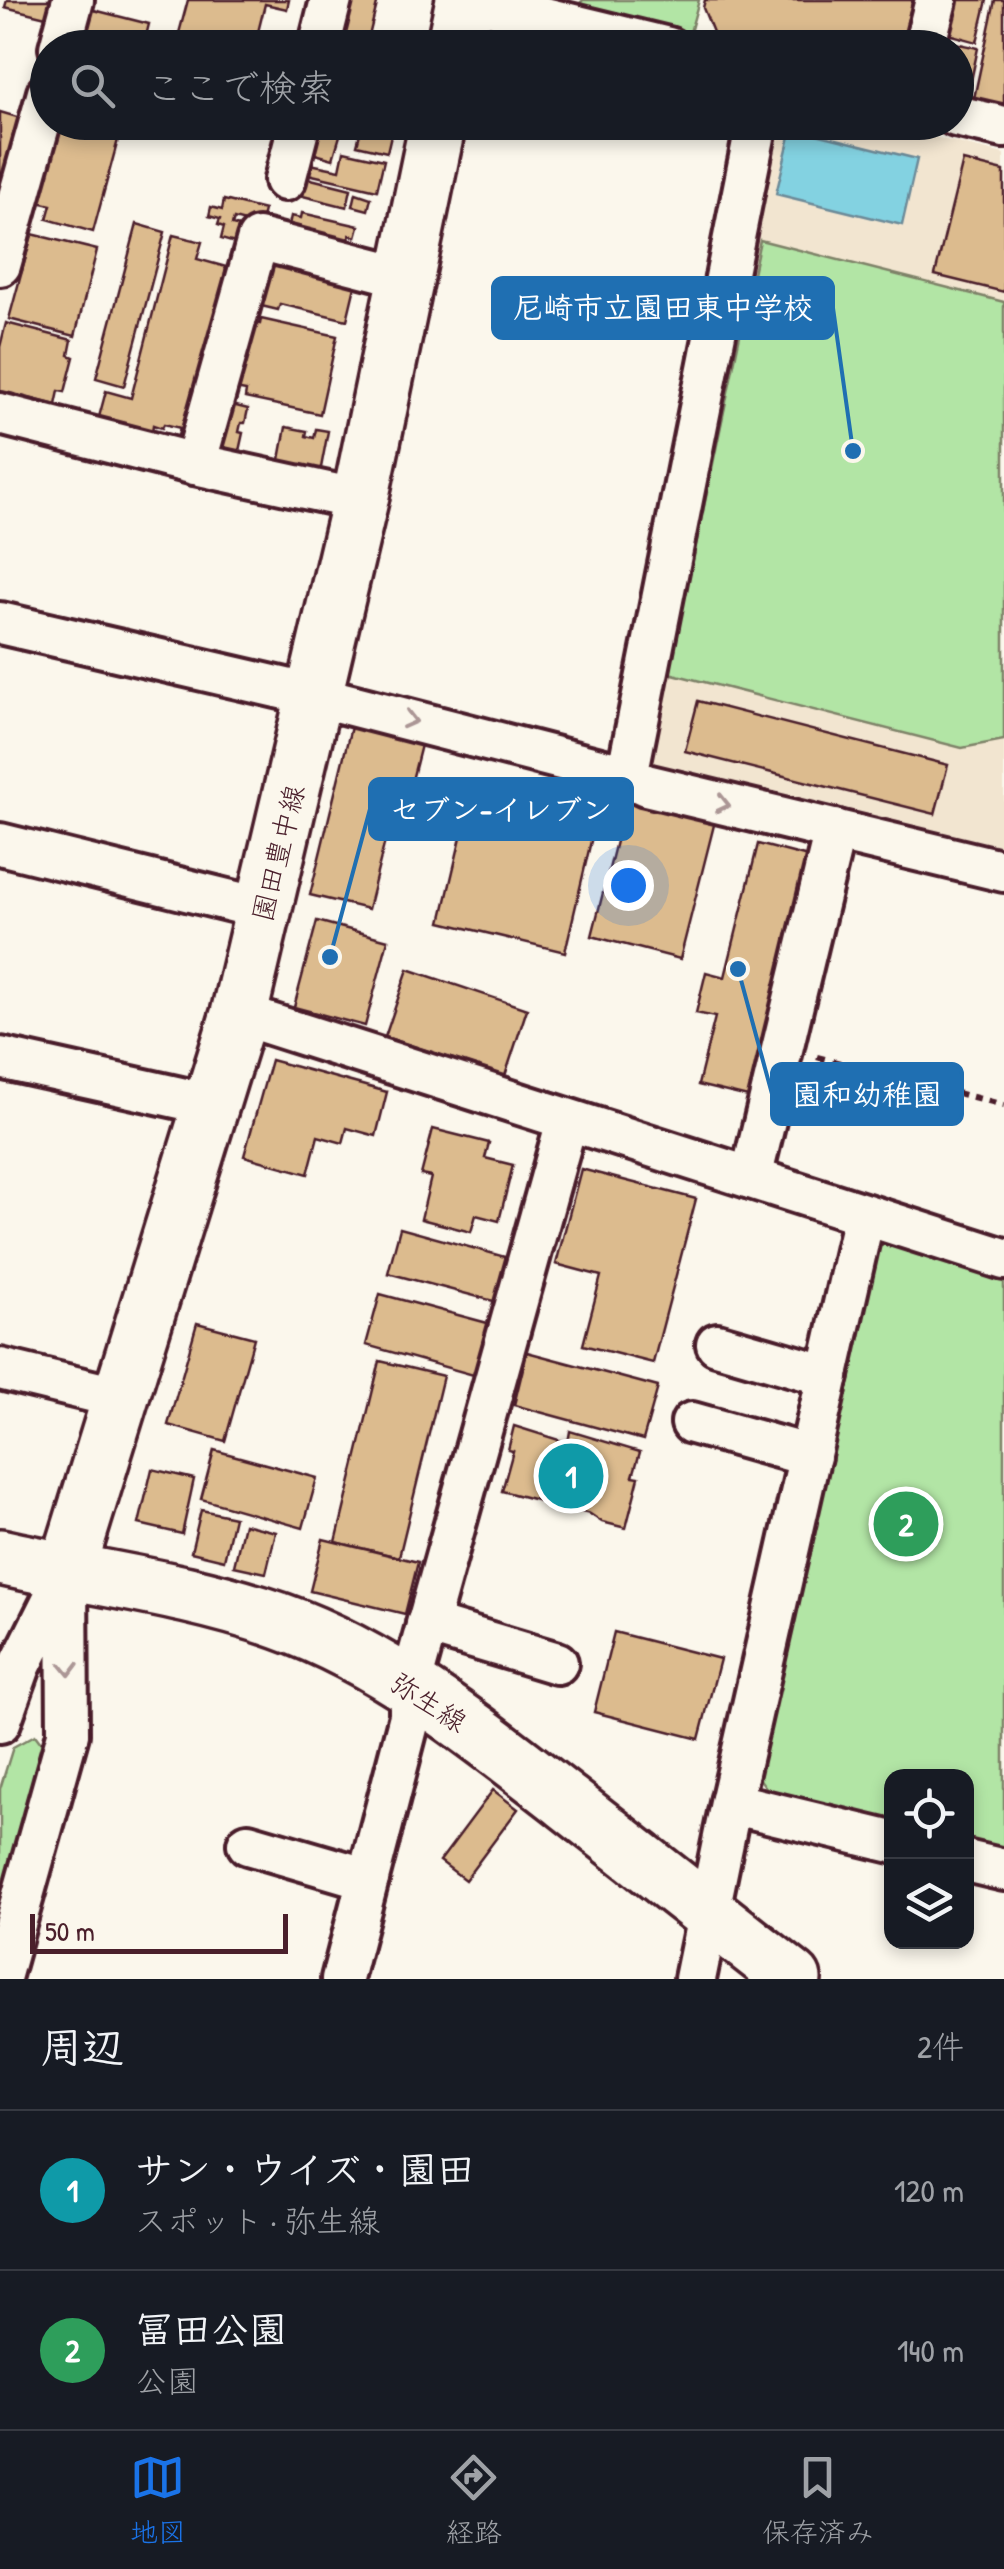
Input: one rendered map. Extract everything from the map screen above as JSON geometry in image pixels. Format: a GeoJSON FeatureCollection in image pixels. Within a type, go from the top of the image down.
{"type":"FeatureCollection","features":[{"type":"Feature","properties":{"kind":"street"},"geometry":{"type":"LineString","coordinates":[[65,30],[73,0]]}},
{"type":"Feature","properties":{"kind":"street"},"geometry":{"type":"LineString","coordinates":[[324,30],[331,0]]}},
{"type":"Feature","properties":{"kind":"street"},"geometry":{"type":"LineString","coordinates":[[459,30],[467,0],[593,30]]}},
{"type":"Feature","properties":{"kind":"street"},"geometry":{"type":"LineString","coordinates":[[928,30],[936,0]]}},
{"type":"Feature","properties":{"kind":"street"},"geometry":{"type":"LineString","coordinates":[[974,120],[1004,127]]}},
{"type":"Feature","properties":{"kind":"street"},"geometry":{"type":"LineString","coordinates":[[0,265],[35,140]]}},
{"type":"Feature","properties":{"kind":"street"},"geometry":{"type":"LineString","coordinates":[[285,180],[295,140]]}},
{"type":"Feature","properties":{"kind":"street","name":"園田豊中線"},"geometry":{"type":"LineString","coordinates":[[67,1572],[239,1014],[360,500],[434,140]]}},
{"type":"Feature","properties":{"kind":"street"},"geometry":{"type":"LineString","coordinates":[[628,776],[753,140]]}},
{"type":"Feature","properties":{"kind":"street"},"geometry":{"type":"LineString","coordinates":[[195,464],[258,240],[405,277]]}},
{"type":"Feature","properties":{"kind":"street"},"geometry":{"type":"LineString","coordinates":[[0,414],[195,464],[360,500]]}},
{"type":"Feature","properties":{"kind":"street"},"geometry":{"type":"LineString","coordinates":[[0,624],[316,696],[628,776],[646,785],[1004,871]]}},
{"type":"Feature","properties":{"kind":"street"},"geometry":{"type":"LineString","coordinates":[[750,1178],[835,830]]}},
{"type":"Feature","properties":{"kind":"street"},"geometry":{"type":"LineString","coordinates":[[0,844],[264,909]]}},
{"type":"Feature","properties":{"kind":"street"},"geometry":{"type":"LineString","coordinates":[[239,1014],[1004,1260]]}},
{"type":"Feature","properties":{"kind":"street"},"geometry":{"type":"LineString","coordinates":[[0,1058],[212,1105]]}},
{"type":"Feature","properties":{"kind":"street"},"geometry":{"type":"LineString","coordinates":[[342,1979],[410,1716],[410,1688],[567,1121]]}},
{"type":"Feature","properties":{"kind":"street"},"geometry":{"type":"LineString","coordinates":[[695,1979],[864,1216]]}},
{"type":"Feature","properties":{"kind":"street"},"geometry":{"type":"LineString","coordinates":[[717,1344],[828,1376]]}},
{"type":"Feature","properties":{"kind":"street"},"geometry":{"type":"LineString","coordinates":[[0,1370],[120,1398]]}},
{"type":"Feature","properties":{"kind":"street"},"geometry":{"type":"LineString","coordinates":[[692,1423],[810,1456]]}},
{"type":"Feature","properties":{"kind":"street","name":"弥生線"},"geometry":{"type":"LineString","coordinates":[[0,1557],[174,1591],[281,1622],[332,1644],[437,1704],[793,1979]]}},
{"type":"Feature","properties":{"kind":"street"},"geometry":{"type":"LineString","coordinates":[[0,1722],[20,1666],[67,1572]]}},
{"type":"Feature","properties":{"kind":"street"},"geometry":{"type":"LineString","coordinates":[[0,1978],[68,1734],[67,1572]]}},
{"type":"Feature","properties":{"kind":"street"},"geometry":{"type":"LineString","coordinates":[[427,1624],[557,1662]]}},
{"type":"Feature","properties":{"kind":"street"},"geometry":{"type":"LineString","coordinates":[[731,1803],[884,1840]]}},
{"type":"Feature","properties":{"kind":"street"},"geometry":{"type":"LineString","coordinates":[[248,1844],[368,1879]]}},
{"type":"Feature","properties":{"kind":"street"},"geometry":{"type":"LineString","coordinates":[[974,1863],[1004,1870]]}},
{"type":"Feature","properties":{"kind":"path"},"geometry":{"type":"LineString","coordinates":[[782,1048],[1004,1106]]}},
{"type":"Feature","properties":{"kind":"shaded area"},"geometry":{"type":"Polygon","coordinates":[[[764,140],[946,140],[1004,154],[1004,857],[653,773],[641,748],[764,140]]]}},
{"type":"Feature","properties":{"kind":"green space"},"geometry":{"type":"Polygon","coordinates":[[[583,0],[699,0],[691,30],[658,30],[570,13],[583,0]]]}},
{"type":"Feature","properties":{"kind":"green space"},"geometry":{"type":"Polygon","coordinates":[[[760,240],[1004,302],[1004,740],[962,748],[669,673],[760,240]]]}},
{"type":"Feature","properties":{"kind":"green space"},"geometry":{"type":"Polygon","coordinates":[[[889,1241],[1004,1277],[1004,1856],[974,1847],[974,1769],[884,1769],[884,1823],[770,1793],[753,1770],[870,1253],[889,1241]]]}},
{"type":"Feature","properties":{"kind":"green space"},"geometry":{"type":"Polygon","coordinates":[[[35,1735],[50,1755],[0,1924],[0,1789],[13,1747],[35,1735]]]}},
{"type":"Feature","properties":{"kind":"water"},"geometry":{"type":"Polygon","coordinates":[[[789,140],[840,140],[917,159],[902,225],[776,194],[789,140]]]}},
{"type":"Feature","properties":{"kind":"building"},"geometry":{"type":"Polygon","coordinates":[[[7,0],[59,0],[54,19],[5,7],[7,0]]]}},
{"type":"Feature","properties":{"kind":"building"},"geometry":{"type":"Polygon","coordinates":[[[188,0],[289,0],[287,9],[265,4],[258,30],[180,30],[188,0]]]}},
{"type":"Feature","properties":{"kind":"building"},"geometry":{"type":"Polygon","coordinates":[[[345,0],[378,0],[370,30],[338,30],[345,0]]]}},
{"type":"Feature","properties":{"kind":"building"},"geometry":{"type":"Polygon","coordinates":[[[705,0],[913,0],[907,22],[915,25],[914,30],[712,30],[703,8],[705,0]]]}},
{"type":"Feature","properties":{"kind":"building"},"geometry":{"type":"Polygon","coordinates":[[[957,0],[987,0],[977,42],[974,30],[949,30],[957,0]]]}},
{"type":"Feature","properties":{"kind":"building"},"geometry":{"type":"Polygon","coordinates":[[[995,0],[1004,0],[1004,109],[974,103],[995,0]]]}},
{"type":"Feature","properties":{"kind":"building"},"geometry":{"type":"Polygon","coordinates":[[[90,9],[149,24],[148,30],[84,30],[90,9]]]}},
{"type":"Feature","properties":{"kind":"building"},"geometry":{"type":"Polygon","coordinates":[[[0,112],[24,119],[0,207],[0,112]]]}},
{"type":"Feature","properties":{"kind":"building"},"geometry":{"type":"Polygon","coordinates":[[[54,140],[118,140],[93,232],[47,219],[51,205],[38,202],[54,140]]]}},
{"type":"Feature","properties":{"kind":"building"},"geometry":{"type":"Polygon","coordinates":[[[304,140],[339,140],[333,159],[301,150],[304,140]]]}},
{"type":"Feature","properties":{"kind":"building"},"geometry":{"type":"Polygon","coordinates":[[[358,140],[390,140],[387,152],[357,145],[358,140]]]}},
{"type":"Feature","properties":{"kind":"building"},"geometry":{"type":"Polygon","coordinates":[[[344,151],[384,160],[377,190],[308,174],[310,164],[340,170],[344,151]]]}},
{"type":"Feature","properties":{"kind":"building"},"geometry":{"type":"Polygon","coordinates":[[[963,161],[1004,171],[1004,292],[935,275],[963,161]]]}},
{"type":"Feature","properties":{"kind":"building"},"geometry":{"type":"Polygon","coordinates":[[[307,178],[351,189],[347,207],[303,196],[307,178]]]}},
{"type":"Feature","properties":{"kind":"building"},"geometry":{"type":"Polygon","coordinates":[[[356,193],[371,198],[368,210],[353,206],[356,193]]]}},
{"type":"Feature","properties":{"kind":"building"},"geometry":{"type":"Polygon","coordinates":[[[224,200],[264,210],[260,226],[234,219],[232,225],[250,230],[252,248],[221,239],[224,227],[218,225],[220,219],[209,216],[211,207],[222,210],[224,200]]]}},
{"type":"Feature","properties":{"kind":"building"},"geometry":{"type":"Polygon","coordinates":[[[302,213],[359,226],[356,237],[350,235],[347,247],[287,234],[291,216],[301,218],[302,213]]]}},
{"type":"Feature","properties":{"kind":"building"},"geometry":{"type":"Polygon","coordinates":[[[137,224],[165,232],[124,386],[96,378],[137,224]]]}},
{"type":"Feature","properties":{"kind":"building"},"geometry":{"type":"Polygon","coordinates":[[[32,234],[97,250],[75,336],[9,319],[32,234]]]}},
{"type":"Feature","properties":{"kind":"building"},"geometry":{"type":"Polygon","coordinates":[[[173,235],[202,242],[197,259],[226,267],[224,277],[237,281],[194,448],[176,443],[180,428],[153,425],[152,431],[99,417],[106,391],[131,398],[173,235]]]}},
{"type":"Feature","properties":{"kind":"building"},"geometry":{"type":"Polygon","coordinates":[[[261,251],[358,274],[347,320],[280,304],[278,310],[249,303],[261,251]]]}},
{"type":"Feature","properties":{"kind":"building"},"geometry":{"type":"Polygon","coordinates":[[[261,319],[337,336],[320,414],[245,398],[246,391],[235,389],[250,322],[260,324],[261,319]]]}},
{"type":"Feature","properties":{"kind":"building"},"geometry":{"type":"Polygon","coordinates":[[[6,323],[72,340],[69,355],[74,357],[65,392],[59,391],[56,405],[0,391],[0,347],[6,323]]]}},
{"type":"Feature","properties":{"kind":"building"},"geometry":{"type":"Polygon","coordinates":[[[224,403],[248,409],[239,432],[243,433],[237,460],[219,450],[229,421],[220,418],[224,403]]]}},
{"type":"Feature","properties":{"kind":"building"},"geometry":{"type":"Polygon","coordinates":[[[286,427],[307,431],[306,436],[314,438],[316,429],[328,431],[320,473],[279,465],[286,427]]]}},
{"type":"Feature","properties":{"kind":"building"},"geometry":{"type":"Polygon","coordinates":[[[698,701],[948,765],[935,814],[685,751],[698,701]]]}},
{"type":"Feature","properties":{"kind":"building"},"geometry":{"type":"Polygon","coordinates":[[[351,727],[421,745],[410,788],[399,785],[368,909],[310,895],[351,727]]]}},
{"type":"Feature","properties":{"kind":"building"},"geometry":{"type":"Polygon","coordinates":[[[474,782],[598,811],[565,952],[441,922],[474,782]]]}},
{"type":"Feature","properties":{"kind":"building"},"geometry":{"type":"Polygon","coordinates":[[[628,794],[716,817],[680,959],[592,936],[628,794]]]}},
{"type":"Feature","properties":{"kind":"building"},"geometry":{"type":"Polygon","coordinates":[[[758,844],[808,857],[748,1097],[698,1085],[715,1017],[696,1013],[706,972],[725,977],[758,844]]]}},
{"type":"Feature","properties":{"kind":"building"},"geometry":{"type":"Polygon","coordinates":[[[317,921],[388,940],[365,1026],[294,1007],[317,921]]]}},
{"type":"Feature","properties":{"kind":"building"},"geometry":{"type":"Polygon","coordinates":[[[408,969],[527,1009],[505,1076],[385,1037],[408,969]]]}},
{"type":"Feature","properties":{"kind":"building"},"geometry":{"type":"Polygon","coordinates":[[[271,1060],[387,1092],[376,1136],[347,1128],[343,1143],[318,1136],[308,1174],[244,1156],[271,1060]]]}},
{"type":"Feature","properties":{"kind":"building"},"geometry":{"type":"Polygon","coordinates":[[[433,1129],[489,1143],[485,1158],[513,1165],[499,1221],[476,1215],[471,1232],[421,1219],[431,1177],[421,1175],[433,1129]]]}},
{"type":"Feature","properties":{"kind":"building"},"geometry":{"type":"Polygon","coordinates":[[[581,1169],[696,1199],[653,1363],[583,1345],[601,1276],[556,1264],[581,1169]]]}},
{"type":"Feature","properties":{"kind":"building"},"geometry":{"type":"Polygon","coordinates":[[[400,1228],[509,1258],[497,1302],[388,1273],[400,1228]]]}},
{"type":"Feature","properties":{"kind":"building"},"geometry":{"type":"Polygon","coordinates":[[[380,1294],[491,1324],[477,1376],[366,1345],[380,1294]]]}},
{"type":"Feature","properties":{"kind":"building"},"geometry":{"type":"Polygon","coordinates":[[[197,1323],[254,1338],[225,1441],[168,1425],[197,1323]]]}},
{"type":"Feature","properties":{"kind":"building"},"geometry":{"type":"Polygon","coordinates":[[[527,1352],[658,1387],[643,1440],[514,1405],[527,1352]]]}},
{"type":"Feature","properties":{"kind":"building"},"geometry":{"type":"Polygon","coordinates":[[[380,1361],[443,1376],[399,1557],[336,1542],[380,1361]]]}},
{"type":"Feature","properties":{"kind":"building"},"geometry":{"type":"Polygon","coordinates":[[[514,1426],[568,1443],[570,1431],[640,1452],[633,1476],[639,1477],[626,1528],[602,1522],[590,1514],[502,1491],[513,1451],[508,1450],[514,1426]]]}},
{"type":"Feature","properties":{"kind":"building"},"geometry":{"type":"Polygon","coordinates":[[[214,1450],[317,1478],[303,1528],[201,1499],[214,1450]]]}},
{"type":"Feature","properties":{"kind":"building"},"geometry":{"type":"Polygon","coordinates":[[[152,1469],[194,1479],[182,1534],[139,1524],[152,1469]]]}},
{"type":"Feature","properties":{"kind":"building"},"geometry":{"type":"Polygon","coordinates":[[[201,1510],[234,1517],[224,1560],[191,1552],[201,1510]]]}},
{"type":"Feature","properties":{"kind":"building"},"geometry":{"type":"Polygon","coordinates":[[[244,1524],[276,1532],[266,1573],[234,1566],[244,1524]]]}},
{"type":"Feature","properties":{"kind":"building"},"geometry":{"type":"Polygon","coordinates":[[[323,1539],[418,1562],[405,1614],[310,1591],[323,1539]]]}},
{"type":"Feature","properties":{"kind":"building"},"geometry":{"type":"Polygon","coordinates":[[[614,1632],[720,1659],[699,1739],[594,1712],[614,1632]]]}},
{"type":"Feature","properties":{"kind":"building"},"geometry":{"type":"Polygon","coordinates":[[[493,1790],[518,1809],[465,1880],[440,1861],[493,1790]]]}},
{"type":"Feature","properties":{"kind":"place","name":"尼崎市立園田東中学校"},"geometry":{"type":"Point","coordinates":[853,451]}},
{"type":"Feature","properties":{"kind":"place","name":"セブン-イレブン"},"geometry":{"type":"Point","coordinates":[330,957]}},
{"type":"Feature","properties":{"kind":"place","name":"園和幼稚園"},"geometry":{"type":"Point","coordinates":[738,969]}},
{"type":"Feature","properties":{"kind":"place","name":"サン・ウイズ・園田"},"geometry":{"type":"Point","coordinates":[571,1476]}},
{"type":"Feature","properties":{"kind":"place","name":"冨田公園"},"geometry":{"type":"Point","coordinates":[906,1524]}}]}
